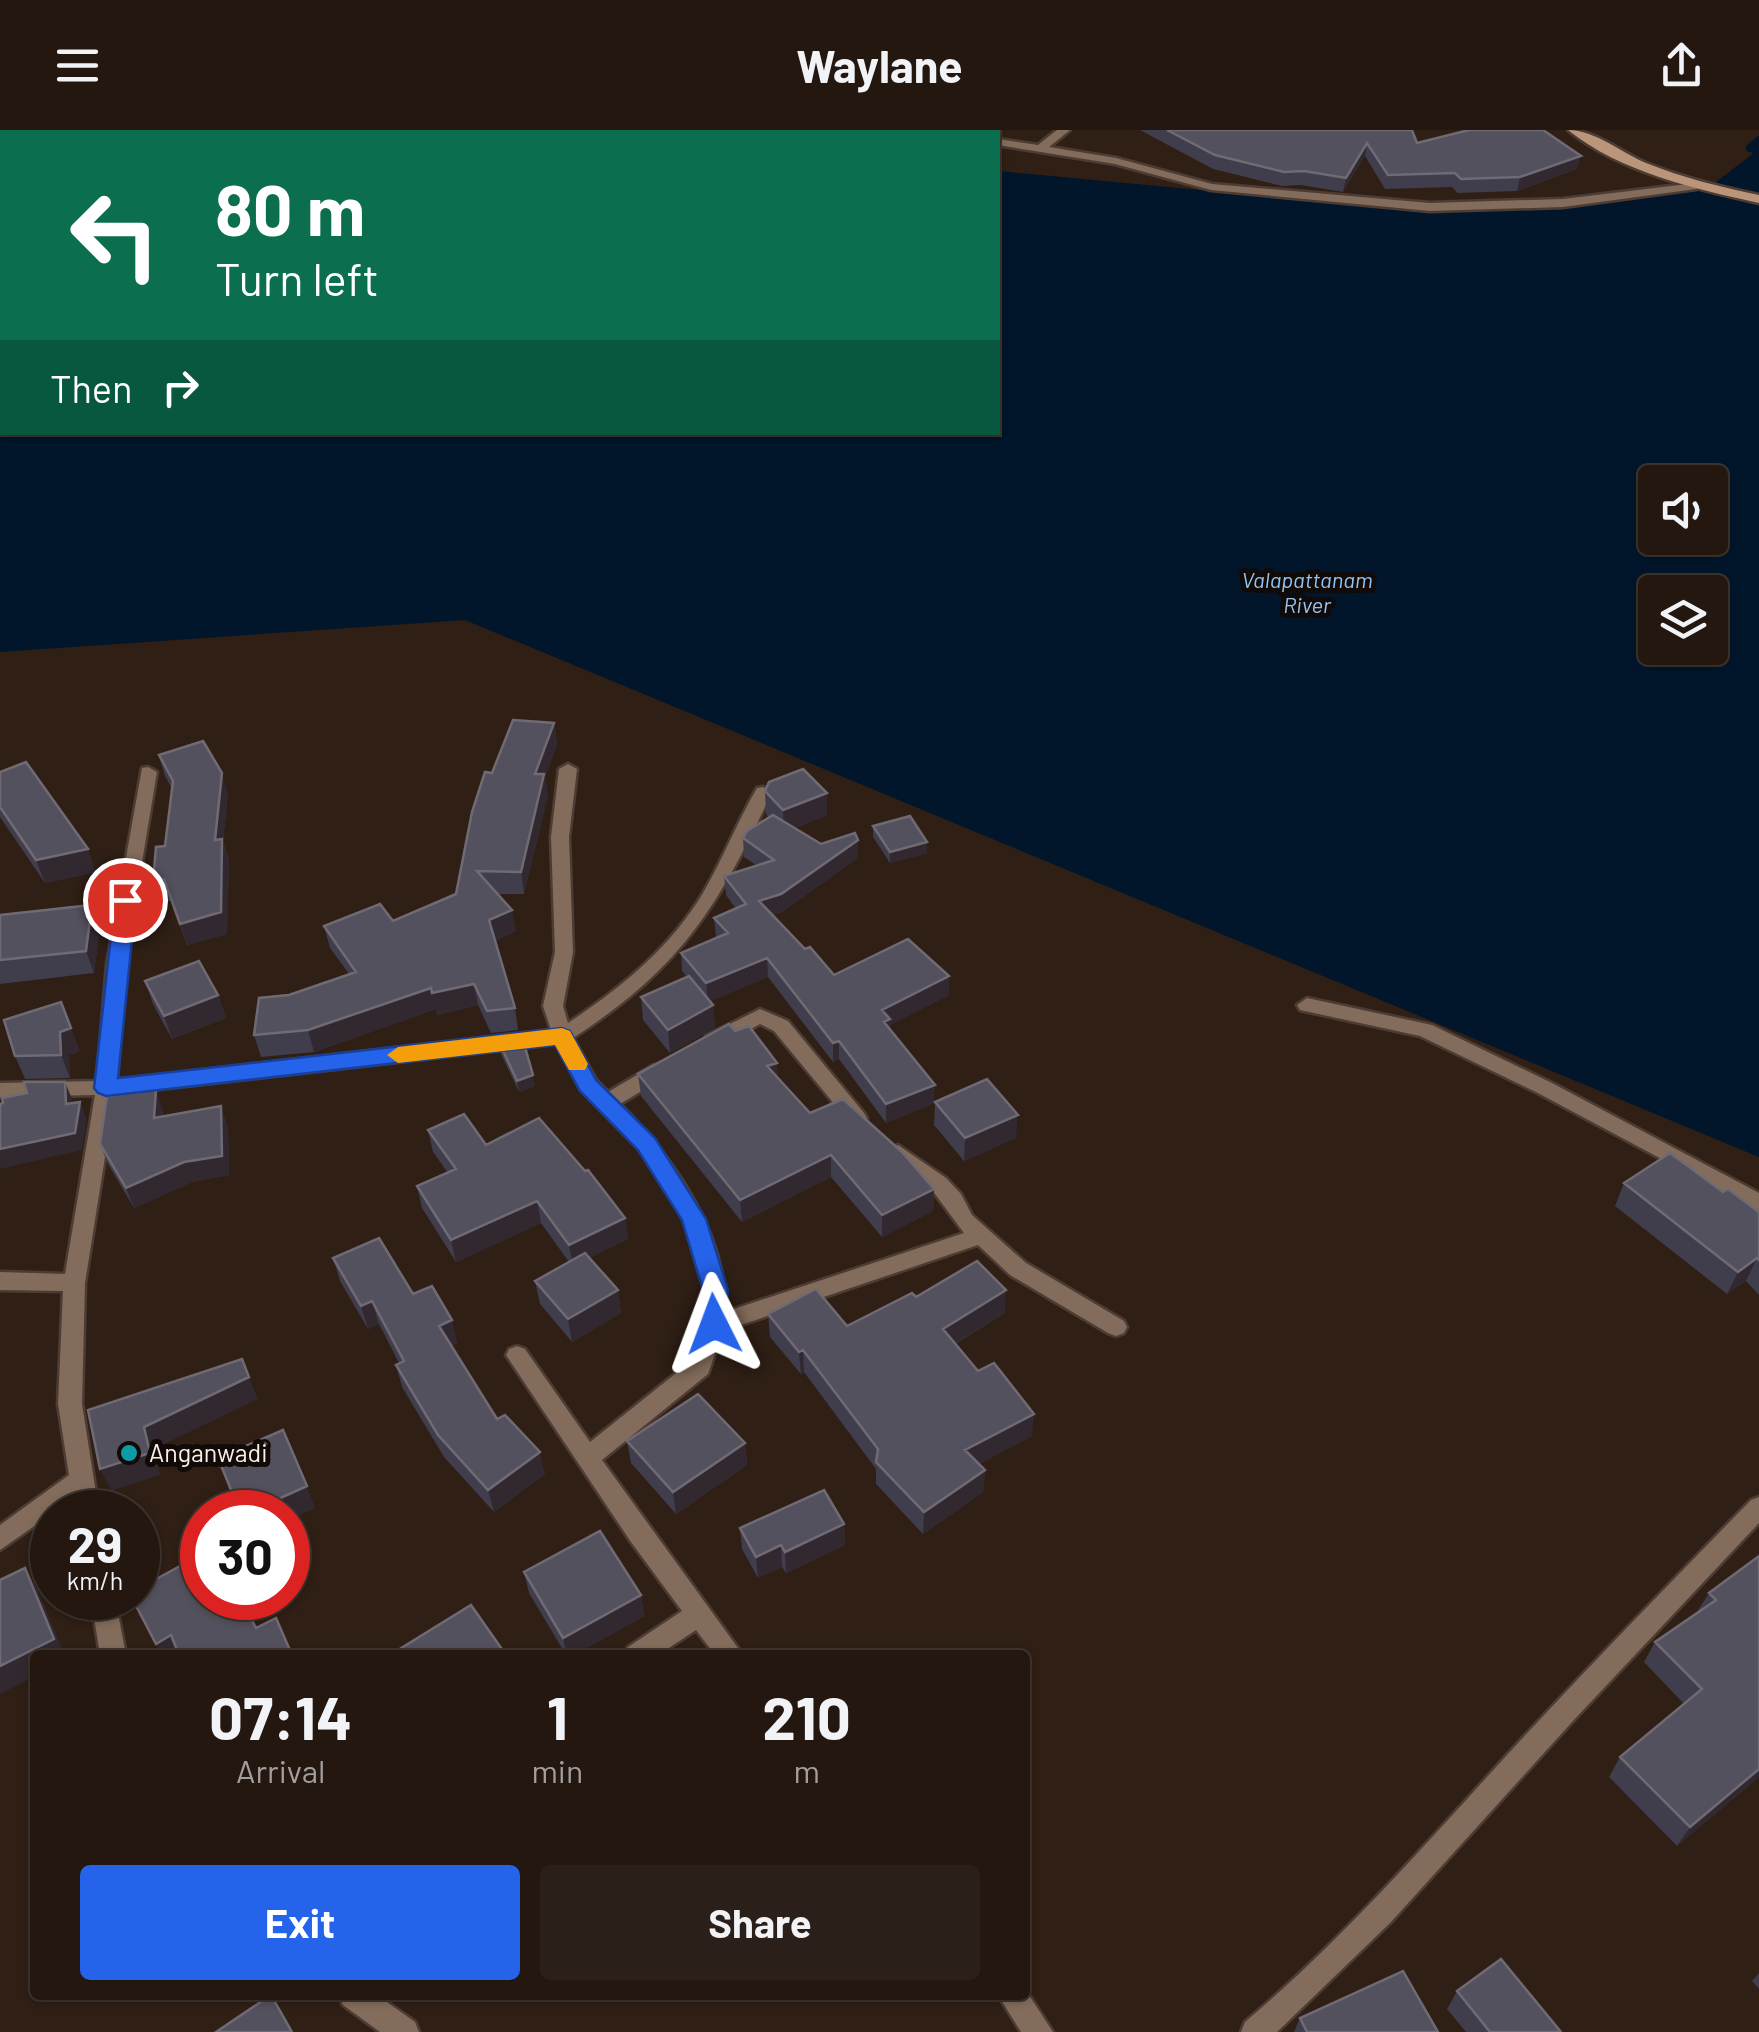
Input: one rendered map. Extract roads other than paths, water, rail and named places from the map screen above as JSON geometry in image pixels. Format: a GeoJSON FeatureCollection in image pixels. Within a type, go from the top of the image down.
{"type":"FeatureCollection","features":[{"type":"Feature","properties":{"kind":"main road"},"geometry":{"type":"LineString","coordinates":[[1574,130],[1653,171],[1696,186],[1759,199]]}},
{"type":"Feature","properties":{"kind":"street"},"geometry":{"type":"LineString","coordinates":[[1042,148],[1064,130]]}},
{"type":"Feature","properties":{"kind":"street"},"geometry":{"type":"LineString","coordinates":[[1000,142],[1116,161],[1210,187],[1430,207],[1563,203],[1696,186]]}},
{"type":"Feature","properties":{"kind":"street"},"geometry":{"type":"LineString","coordinates":[[568,768],[560,837],[564,952],[553,1006],[562,1036],[588,1085],[646,1144],[694,1219],[715,1290],[714,1324],[700,1367],[587,1458]]}},
{"type":"Feature","properties":{"kind":"street"},"geometry":{"type":"LineString","coordinates":[[83,1490],[70,1404],[74,1282],[106,1088],[116,964],[148,772]]}},
{"type":"Feature","properties":{"kind":"street"},"geometry":{"type":"LineString","coordinates":[[0,1090],[106,1088],[562,1036],[610,1004],[678,943],[738,845],[763,792]]}},
{"type":"Feature","properties":{"kind":"street"},"geometry":{"type":"LineString","coordinates":[[1307,1005],[1426,1030],[1543,1087],[1759,1204]]}},
{"type":"Feature","properties":{"kind":"street"},"geometry":{"type":"LineString","coordinates":[[606,1103],[760,1016],[781,1026],[875,1133],[939,1184],[980,1236],[1018,1269],[1116,1327]]}},
{"type":"Feature","properties":{"kind":"street"},"geometry":{"type":"LineString","coordinates":[[714,1324],[980,1236]]}},
{"type":"Feature","properties":{"kind":"street"},"geometry":{"type":"LineString","coordinates":[[0,1281],[74,1282]]}},
{"type":"Feature","properties":{"kind":"street"},"geometry":{"type":"LineString","coordinates":[[516,1355],[726,1650]]}},
{"type":"Feature","properties":{"kind":"street"},"geometry":{"type":"LineString","coordinates":[[0,1539],[81,1479]]}},
{"type":"Feature","properties":{"kind":"street"},"geometry":{"type":"LineString","coordinates":[[1255,2032],[1284,2009],[1428,1860],[1614,1656],[1759,1507]]}},
{"type":"Feature","properties":{"kind":"street"},"geometry":{"type":"LineString","coordinates":[[645,1650],[699,1614]]}},
{"type":"Feature","properties":{"kind":"street"},"geometry":{"type":"LineString","coordinates":[[106,1620],[112,1650]]}},
{"type":"Feature","properties":{"kind":"street"},"geometry":{"type":"LineString","coordinates":[[360,2000],[405,2032]]}},
{"type":"Feature","properties":{"kind":"street"},"geometry":{"type":"LineString","coordinates":[[1016,2000],[1039,2032]]}},
{"type":"Feature","properties":{"kind":"water","name":"Valapattanam River"},"geometry":{"type":"Polygon","coordinates":[[[1759,149],[1759,1157],[465,620],[0,652],[0,435],[1000,435],[1000,171],[1423,211],[1612,203],[1707,189],[1759,149]]]}},
{"type":"Feature","properties":{"kind":"waterway"},"geometry":{"type":"LineString","coordinates":[[1759,140],[1750,148],[1759,151]]}},
{"type":"Feature","properties":{"kind":"place","name":"Anganwadi"},"geometry":{"type":"Point","coordinates":[129,1453]}}]}
